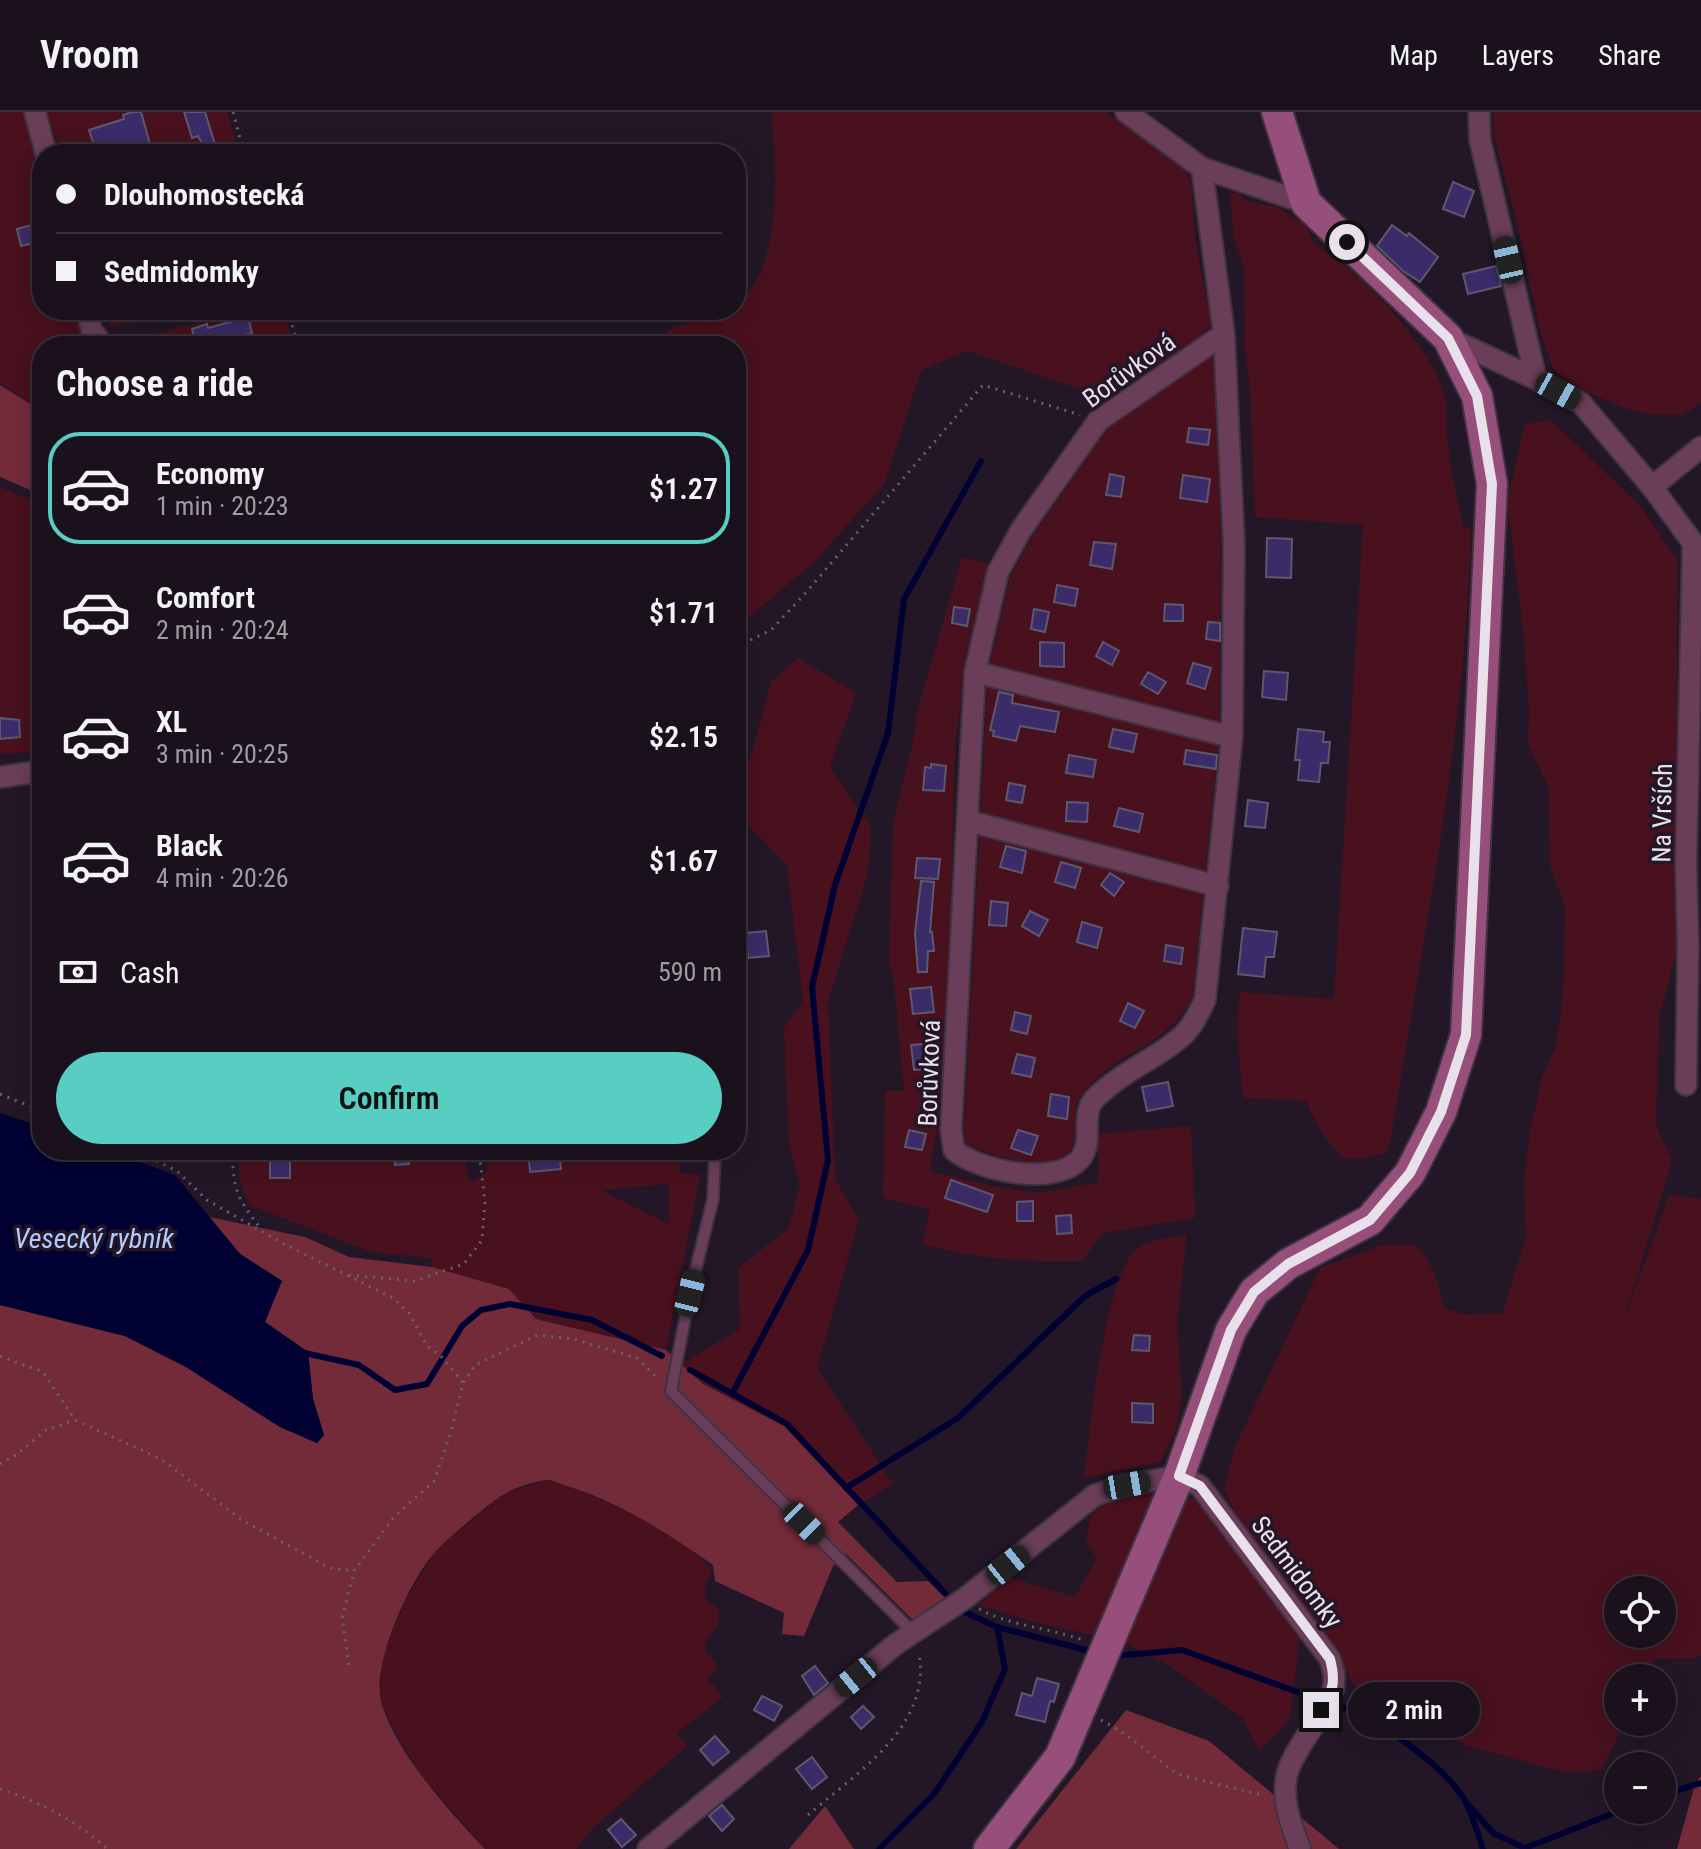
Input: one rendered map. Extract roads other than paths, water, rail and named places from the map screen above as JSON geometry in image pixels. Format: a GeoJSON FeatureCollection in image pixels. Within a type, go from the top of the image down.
{"type":"FeatureCollection","features":[{"type":"Feature","properties":{"kind":"street"},"geometry":{"type":"LineString","coordinates":[[35,112],[43,144]]}},
{"type":"Feature","properties":{"kind":"street"},"geometry":{"type":"LineString","coordinates":[[1126,112],[1202,168],[1306,203],[1448,338],[1581,403],[1697,545]]}},
{"type":"Feature","properties":{"kind":"street"},"geometry":{"type":"LineString","coordinates":[[1277,112],[1306,203]]}},
{"type":"Feature","properties":{"kind":"street"},"geometry":{"type":"LineString","coordinates":[[1479,112],[1480,140],[1536,379]]}},
{"type":"Feature","properties":{"kind":"street","name":"Borůvková"},"geometry":{"type":"LineString","coordinates":[[1202,168],[1224,334],[1234,546],[1232,737],[1205,1000],[1183,1036],[1103,1090],[1090,1105],[1088,1140],[1081,1159],[1066,1170],[1034,1175],[999,1170],[964,1159],[954,1150],[951,1130],[975,672],[998,572],[1021,530],[1098,421],[1224,334]]}},
{"type":"Feature","properties":{"kind":"street"},"geometry":{"type":"LineString","coordinates":[[989,1849],[1060,1757],[1179,1476],[1231,1330],[1254,1292],[1288,1264],[1370,1220],[1410,1173],[1441,1112],[1466,1035],[1492,484],[1477,396],[1448,338]]}},
{"type":"Feature","properties":{"kind":"street"},"geometry":{"type":"LineString","coordinates":[[1652,487],[1701,447]]}},
{"type":"Feature","properties":{"kind":"street","name":"Na Vrších"},"geometry":{"type":"LineString","coordinates":[[1686,1085],[1686,863],[1697,545]]}},
{"type":"Feature","properties":{"kind":"street"},"geometry":{"type":"LineString","coordinates":[[975,672],[1232,737]]}},
{"type":"Feature","properties":{"kind":"street"},"geometry":{"type":"LineString","coordinates":[[0,777],[32,772]]}},
{"type":"Feature","properties":{"kind":"street"},"geometry":{"type":"LineString","coordinates":[[968,821],[1218,886]]}},
{"type":"Feature","properties":{"kind":"street"},"geometry":{"type":"LineString","coordinates":[[648,1849],[896,1644],[964,1599],[1095,1495],[1127,1485],[1179,1476]]}},
{"type":"Feature","properties":{"kind":"street","name":"Sedmidomky"},"geometry":{"type":"LineString","coordinates":[[1179,1476],[1200,1486],[1330,1659],[1334,1675],[1333,1692],[1287,1771],[1286,1802],[1300,1849]]}},
{"type":"Feature","properties":{"kind":"lane"},"geometry":{"type":"LineString","coordinates":[[715,1160],[713,1199],[671,1391],[915,1634]]}},
{"type":"Feature","properties":{"kind":"water","name":"Vesecký rybník"},"geometry":{"type":"Polygon","coordinates":[[[0,1113],[32,1124],[32,1160],[135,1160],[175,1175],[240,1254],[282,1281],[265,1322],[308,1352],[313,1399],[324,1435],[317,1443],[280,1427],[186,1367],[125,1336],[0,1305],[0,1113]]]}},
{"type":"Feature","properties":{"kind":"waterway"},"geometry":{"type":"LineString","coordinates":[[733,1392],[808,1250],[828,1160],[812,987],[835,885],[888,733],[904,599],[981,461]]}},
{"type":"Feature","properties":{"kind":"waterway"},"geometry":{"type":"LineString","coordinates":[[846,1488],[958,1418],[1085,1296],[1116,1279]]}},
{"type":"Feature","properties":{"kind":"waterway"},"geometry":{"type":"LineString","coordinates":[[300,1352],[359,1365],[395,1390],[427,1384],[462,1326],[481,1310],[510,1304],[592,1320],[662,1356]]}},
{"type":"Feature","properties":{"kind":"waterway"},"geometry":{"type":"LineString","coordinates":[[690,1370],[787,1424],[945,1593]]}},
{"type":"Feature","properties":{"kind":"waterway"},"geometry":{"type":"LineString","coordinates":[[962,1611],[997,1627],[1086,1650]]}},
{"type":"Feature","properties":{"kind":"waterway"},"geometry":{"type":"LineString","coordinates":[[879,1849],[934,1794],[982,1722],[1005,1669],[997,1627]]}},
{"type":"Feature","properties":{"kind":"waterway"},"geometry":{"type":"LineString","coordinates":[[1114,1656],[1182,1650],[1314,1698]]}},
{"type":"Feature","properties":{"kind":"waterway"},"geometry":{"type":"LineString","coordinates":[[1342,1707],[1391,1732],[1452,1783],[1466,1802],[1483,1849]]}},
{"type":"Feature","properties":{"kind":"waterway"},"geometry":{"type":"LineString","coordinates":[[1676,1791],[1701,1783]]}},
{"type":"Feature","properties":{"kind":"waterway"},"geometry":{"type":"LineString","coordinates":[[1466,1802],[1493,1833],[1525,1848],[1604,1817]]}}]}
